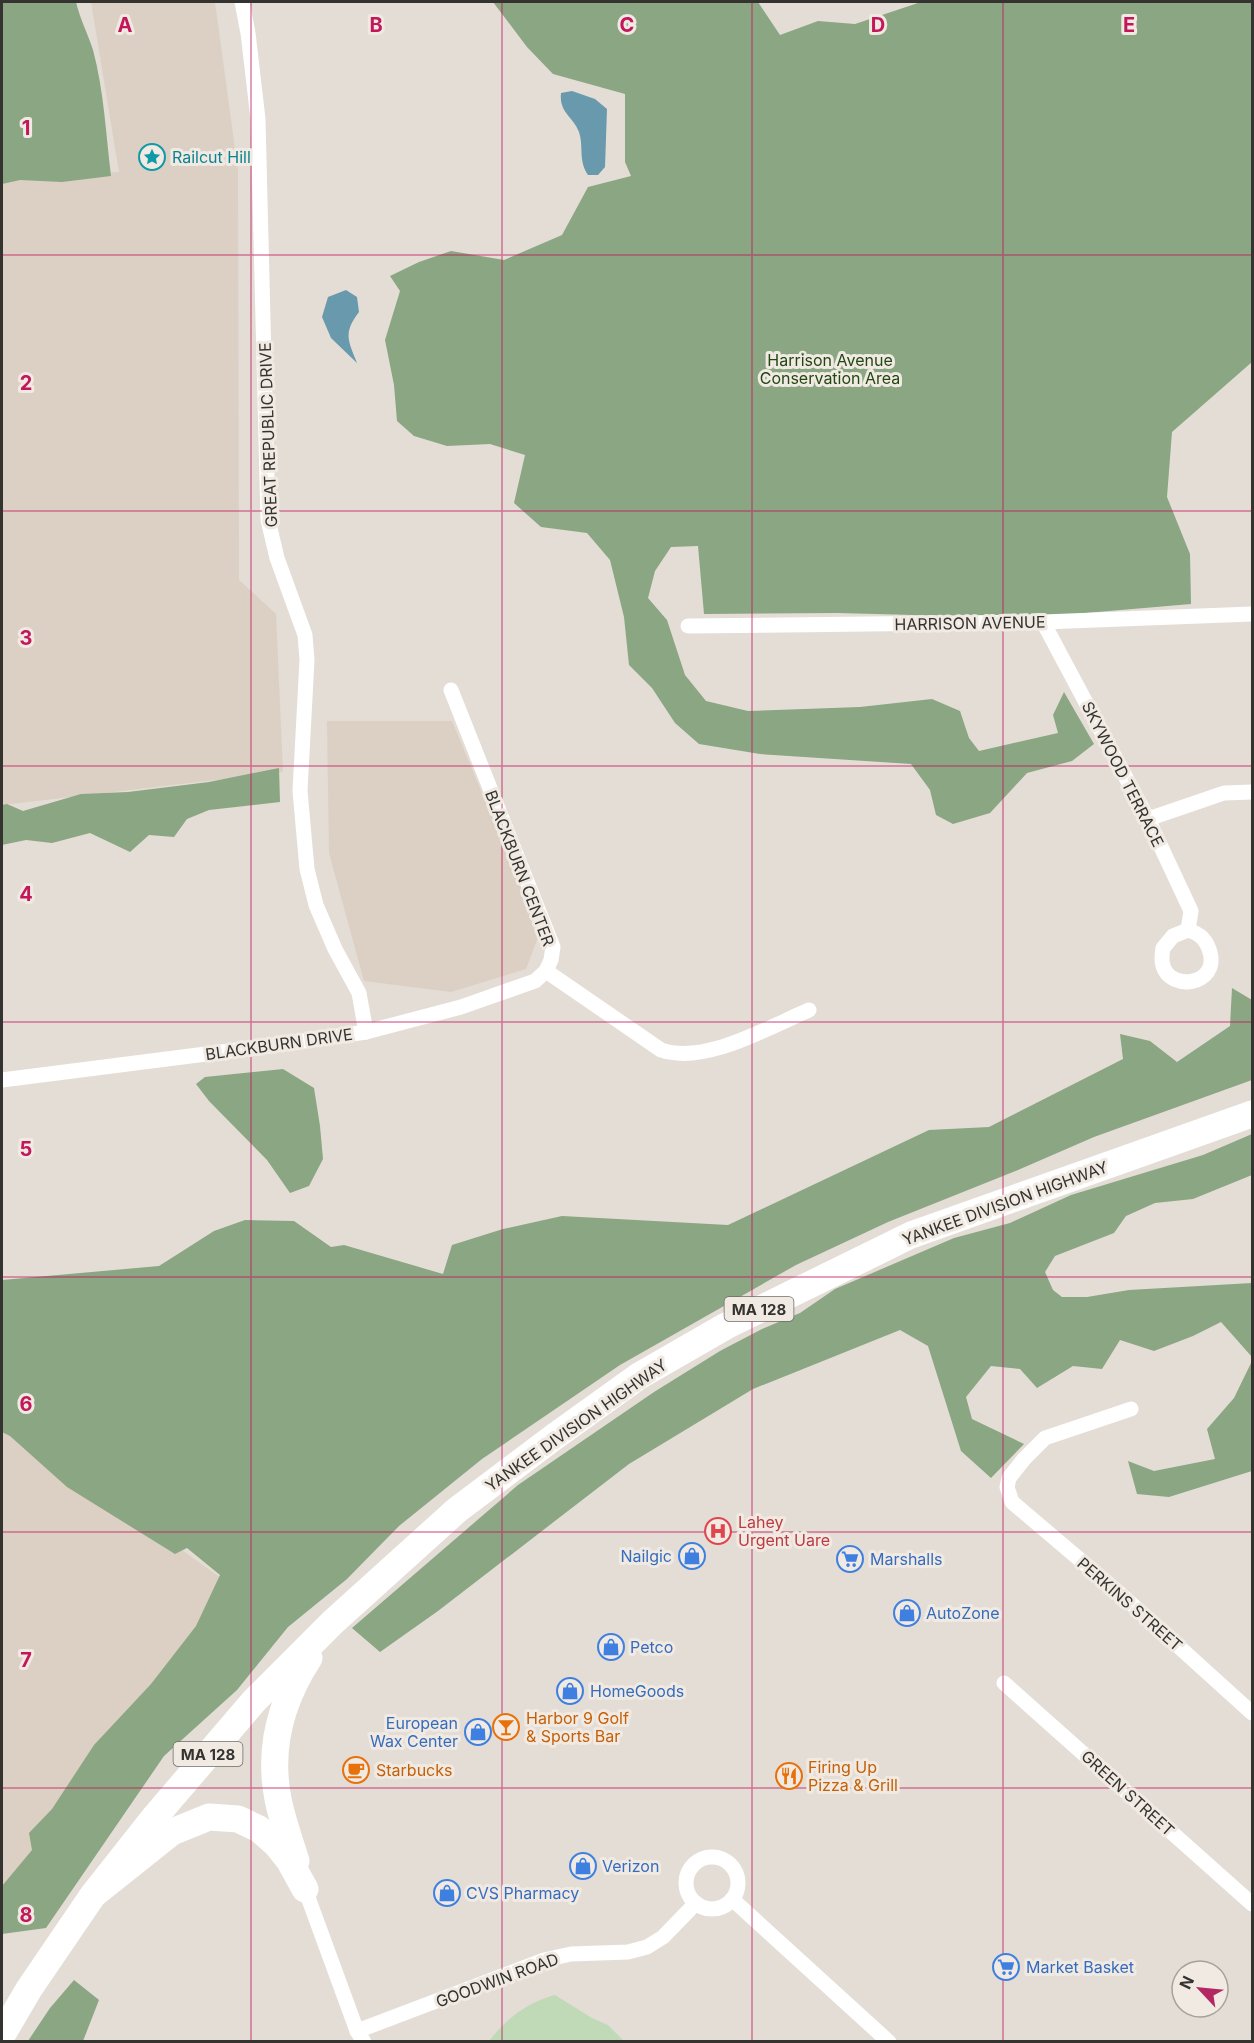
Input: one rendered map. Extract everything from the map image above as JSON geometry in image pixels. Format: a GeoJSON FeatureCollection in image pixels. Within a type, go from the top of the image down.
{"type":"FeatureCollection","features":[{"type":"Feature","properties":{"kind":"highway","name":"YANKEE DIVISION HIGHWAY"},"geometry":{"type":"LineString","coordinates":[[93,1895],[153,1819],[254,1701],[333,1622],[457,1510],[639,1376],[726,1326],[911,1235],[1252,1114]]}},
{"type":"Feature","properties":{"kind":"highway"},"geometry":{"type":"LineString","coordinates":[[305,1889],[278,1800],[273,1760],[275,1742],[286,1701],[306,1663],[333,1622]]}},
{"type":"Feature","properties":{"kind":"highway"},"geometry":{"type":"LineString","coordinates":[[93,1895],[172,1832],[209,1818],[238,1819],[259,1829],[277,1845],[289,1860],[305,1889]]}},
{"type":"Feature","properties":{"kind":"highway","name":"MA 128"},"geometry":{"type":"LineString","coordinates":[[2,2035],[29,1989],[93,1895]]}},
{"type":"Feature","properties":{"kind":"street","name":"GREAT REPUBLIC DRIVE"},"geometry":{"type":"LineString","coordinates":[[242,2],[258,119],[268,520],[277,558],[305,635],[307,660],[300,791],[307,869],[315,905],[359,993],[366,1032]]}},
{"type":"Feature","properties":{"kind":"street","name":"HARRISON AVENUE"},"geometry":{"type":"LineString","coordinates":[[688,626],[1043,622],[1252,614]]}},
{"type":"Feature","properties":{"kind":"street","name":"SKYWOOD TERRACE"},"geometry":{"type":"LineString","coordinates":[[1043,622],[1148,819],[1191,911],[1188,930]]}},
{"type":"Feature","properties":{"kind":"street","name":"BLACKBURN CENTER"},"geometry":{"type":"LineString","coordinates":[[451,690],[553,947],[546,971],[661,1050],[673,1054],[691,1053],[731,1044],[809,1010]]}},
{"type":"Feature","properties":{"kind":"street"},"geometry":{"type":"LineString","coordinates":[[1148,819],[1224,793],[1252,792]]}},
{"type":"Feature","properties":{"kind":"street","name":"BLACKBURN DRIVE"},"geometry":{"type":"LineString","coordinates":[[2,1080],[366,1032],[461,1007],[535,981],[546,971]]}},
{"type":"Feature","properties":{"kind":"street","name":"PERKINS STREET"},"geometry":{"type":"LineString","coordinates":[[1131,1409],[1045,1438],[1009,1478],[1008,1494],[1012,1502],[1125,1598],[1252,1713]]}},
{"type":"Feature","properties":{"kind":"street","name":"GREEN STREET"},"geometry":{"type":"LineString","coordinates":[[1004,1683],[1252,1904]]}},
{"type":"Feature","properties":{"kind":"street"},"geometry":{"type":"LineString","coordinates":[[708,1857],[725,1860],[736,1874],[736,1891],[732,1899],[718,1908],[696,1903],[687,1889],[688,1872],[693,1865],[708,1857]]}},
{"type":"Feature","properties":{"kind":"street"},"geometry":{"type":"LineString","coordinates":[[305,1889],[360,2038]]}},
{"type":"Feature","properties":{"kind":"street"},"geometry":{"type":"LineString","coordinates":[[732,1899],[889,2042]]}},
{"type":"Feature","properties":{"kind":"street","name":"GOODWIN ROAD"},"geometry":{"type":"LineString","coordinates":[[360,2038],[544,1960],[572,1954],[628,1952],[647,1947],[663,1937],[696,1903]]}},
{"type":"Feature","properties":{"kind":"shaded area"},"geometry":{"type":"Polygon","coordinates":[[[91,2],[215,2],[238,171],[239,580],[276,614],[283,772],[2,805],[2,178],[119,172],[91,2]]]}},
{"type":"Feature","properties":{"kind":"shaded area"},"geometry":{"type":"Polygon","coordinates":[[[327,721],[452,721],[540,932],[526,969],[451,992],[364,981],[329,853],[327,721]]]}},
{"type":"Feature","properties":{"kind":"shaded area"},"geometry":{"type":"Polygon","coordinates":[[[2,1421],[232,1586],[2,1902],[2,1421]]]}},
{"type":"Feature","properties":{"kind":"green space"},"geometry":{"type":"Polygon","coordinates":[[[2,2],[76,2],[97,66],[111,176],[62,182],[20,180],[2,184],[2,2]]]}},
{"type":"Feature","properties":{"kind":"green space","name":"Harrison Avenue Conservation Area"},"geometry":{"type":"Polygon","coordinates":[[[493,2],[758,2],[780,35],[818,21],[855,24],[921,2],[1252,2],[1252,362],[1172,432],[1167,497],[1190,554],[1191,604],[1027,618],[838,613],[704,614],[698,546],[671,547],[655,571],[648,598],[667,620],[685,675],[706,701],[748,711],[860,707],[932,699],[960,711],[969,738],[979,751],[1058,733],[1053,715],[1064,692],[1094,744],[1072,761],[1027,773],[990,813],[953,824],[936,815],[930,790],[911,764],[760,754],[699,744],[675,723],[652,688],[629,665],[624,617],[610,560],[587,533],[541,527],[514,503],[525,455],[490,444],[447,446],[414,436],[397,421],[394,385],[385,340],[400,291],[390,276],[419,262],[451,251],[504,260],[562,235],[588,187],[631,176],[625,162],[625,94],[553,74],[527,47],[493,2]]]}},
{"type":"Feature","properties":{"kind":"green space"},"geometry":{"type":"Polygon","coordinates":[[[279,768],[280,802],[209,810],[187,819],[174,837],[149,835],[130,852],[90,833],[52,843],[26,840],[2,845],[2,805],[7,804],[23,811],[81,794],[128,792],[209,782],[279,768]]]}},
{"type":"Feature","properties":{"kind":"green space"},"geometry":{"type":"Polygon","coordinates":[[[1232,988],[1252,1000],[1252,1080],[1094,1137],[888,1222],[796,1265],[620,1365],[482,1459],[399,1526],[347,1579],[288,1627],[237,1690],[164,1756],[46,1928],[2,1934],[2,1886],[32,1850],[29,1833],[52,1809],[94,1745],[151,1684],[196,1626],[220,1575],[187,1548],[175,1554],[67,1487],[10,1436],[2,1432],[2,1280],[159,1266],[214,1231],[245,1220],[294,1221],[331,1247],[344,1245],[443,1274],[452,1245],[503,1229],[562,1216],[728,1225],[929,1130],[989,1127],[1123,1059],[1120,1034],[1150,1041],[1177,1062],[1230,1026],[1232,988]]]}},
{"type":"Feature","properties":{"kind":"green space"},"geometry":{"type":"Polygon","coordinates":[[[283,1069],[314,1088],[323,1159],[309,1186],[290,1193],[267,1160],[209,1101],[196,1084],[205,1077],[283,1069]]]}},
{"type":"Feature","properties":{"kind":"green space"},"geometry":{"type":"Polygon","coordinates":[[[1252,1134],[1252,1175],[1193,1199],[1155,1203],[1126,1216],[1114,1233],[1055,1256],[1045,1272],[1053,1290],[1062,1297],[1087,1297],[1129,1290],[1252,1283],[1252,1357],[1221,1322],[1154,1351],[1120,1340],[1102,1369],[1073,1366],[1037,1388],[1020,1369],[991,1366],[966,1397],[972,1419],[1024,1444],[991,1478],[961,1451],[928,1346],[900,1330],[753,1389],[629,1464],[438,1611],[380,1652],[352,1628],[518,1485],[654,1392],[720,1351],[762,1329],[800,1313],[835,1289],[954,1238],[1010,1223],[1071,1195],[1203,1155],[1252,1134]]]}},
{"type":"Feature","properties":{"kind":"green space"},"geometry":{"type":"Polygon","coordinates":[[[1252,1361],[1252,1471],[1169,1497],[1137,1494],[1128,1461],[1154,1471],[1215,1459],[1207,1429],[1234,1398],[1252,1361]]]}},
{"type":"Feature","properties":{"kind":"green space"},"geometry":{"type":"Polygon","coordinates":[[[74,1980],[99,2000],[83,2041],[28,2041],[50,2008],[74,1980]]]}},
{"type":"Feature","properties":{"kind":"green space"},"geometry":{"type":"Polygon","coordinates":[[[555,1995],[608,2025],[624,2041],[489,2041],[502,2026],[526,2007],[555,1995]]]}},
{"type":"Feature","properties":{"kind":"water"},"geometry":{"type":"Polygon","coordinates":[[[572,91],[595,99],[607,109],[605,167],[598,175],[588,175],[585,170],[579,132],[562,105],[561,93],[572,91]]]}},
{"type":"Feature","properties":{"kind":"water"},"geometry":{"type":"Polygon","coordinates":[[[346,290],[357,297],[359,312],[349,331],[349,337],[357,363],[331,338],[322,317],[328,297],[346,290]]]}},
{"type":"Feature","properties":{"kind":"place","name":"Railcut Hill"},"geometry":{"type":"Point","coordinates":[152,157]}},
{"type":"Feature","properties":{"kind":"place","name":"Lahey Urgent Uare"},"geometry":{"type":"Point","coordinates":[718,1531]}},
{"type":"Feature","properties":{"kind":"place","name":"Nailgic"},"geometry":{"type":"Point","coordinates":[692,1556]}},
{"type":"Feature","properties":{"kind":"place","name":"Marshalls"},"geometry":{"type":"Point","coordinates":[850,1559]}},
{"type":"Feature","properties":{"kind":"place","name":"AutoZone"},"geometry":{"type":"Point","coordinates":[907,1613]}},
{"type":"Feature","properties":{"kind":"place","name":"Petco"},"geometry":{"type":"Point","coordinates":[611,1647]}},
{"type":"Feature","properties":{"kind":"place","name":"HomeGoods"},"geometry":{"type":"Point","coordinates":[570,1691]}},
{"type":"Feature","properties":{"kind":"place","name":"Harbor 9 Golf & Sports Bar"},"geometry":{"type":"Point","coordinates":[506,1727]}},
{"type":"Feature","properties":{"kind":"place","name":"European Wax Center"},"geometry":{"type":"Point","coordinates":[478,1732]}},
{"type":"Feature","properties":{"kind":"place","name":"Starbucks"},"geometry":{"type":"Point","coordinates":[356,1770]}},
{"type":"Feature","properties":{"kind":"place","name":"Firing Up Pizza & Grill"},"geometry":{"type":"Point","coordinates":[789,1776]}},
{"type":"Feature","properties":{"kind":"place","name":"Verizon"},"geometry":{"type":"Point","coordinates":[583,1866]}},
{"type":"Feature","properties":{"kind":"place","name":"CVS Pharmacy"},"geometry":{"type":"Point","coordinates":[447,1893]}},
{"type":"Feature","properties":{"kind":"place","name":"Market Basket"},"geometry":{"type":"Point","coordinates":[1006,1967]}}]}
